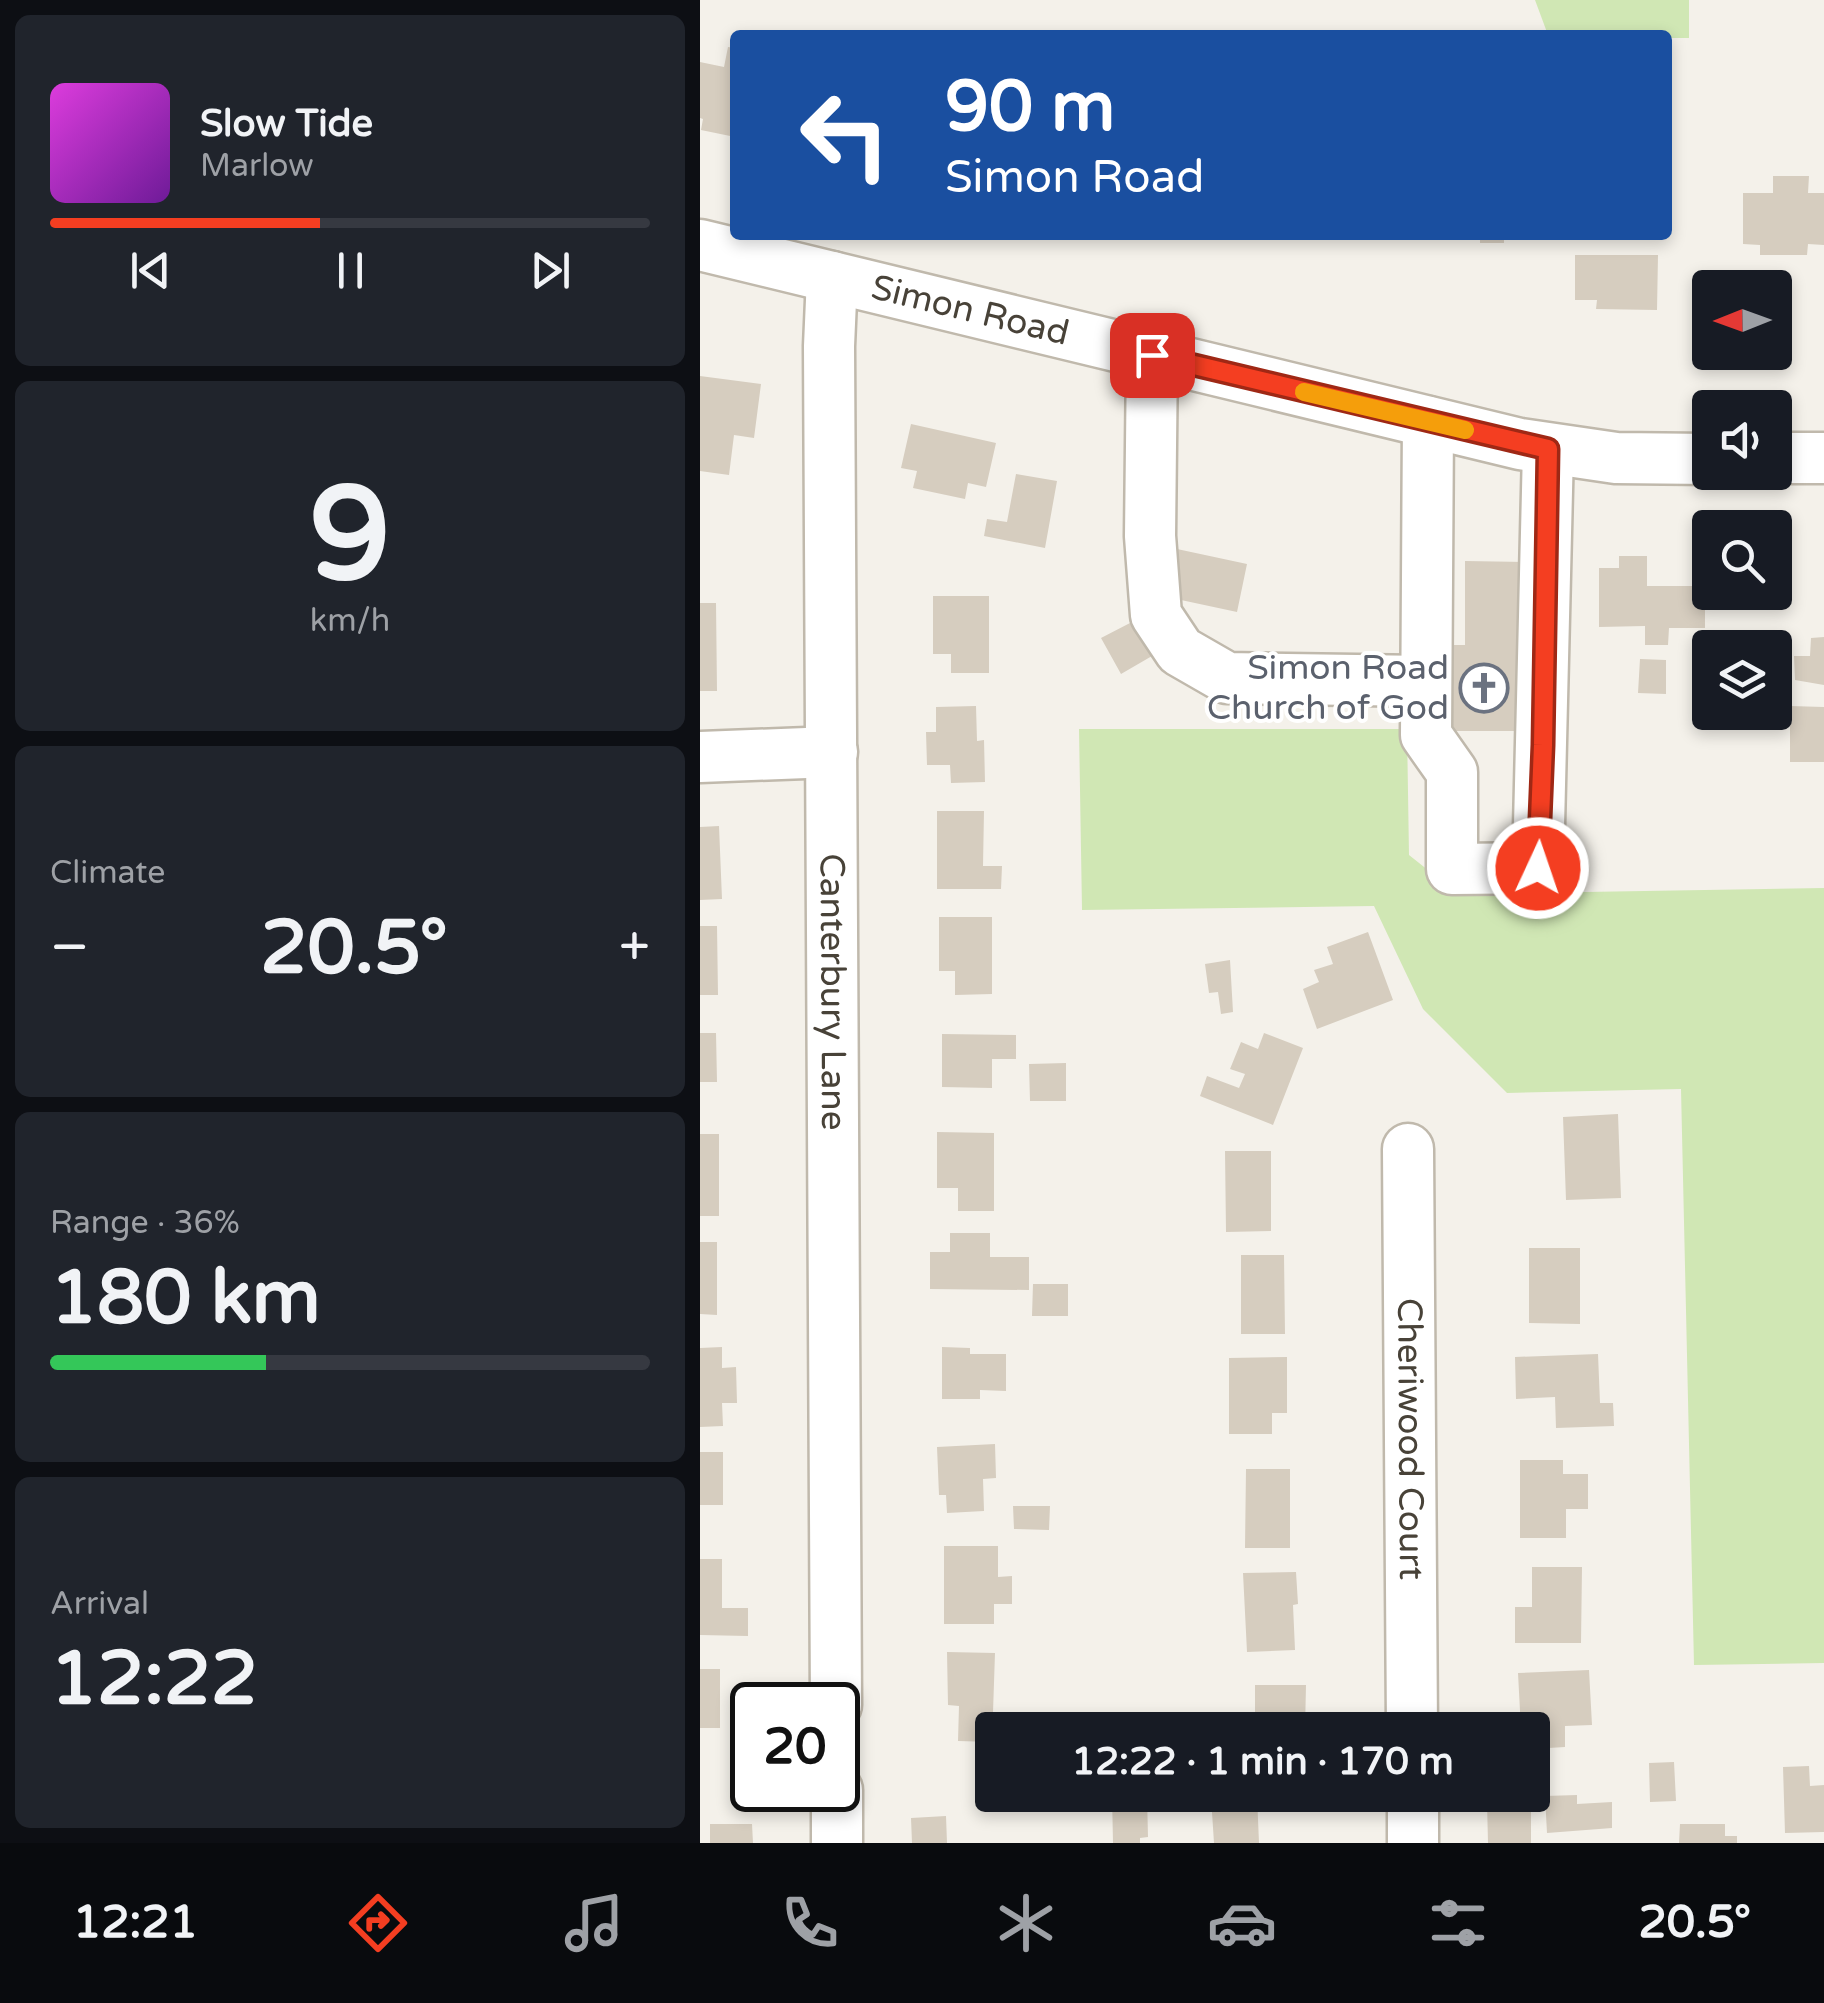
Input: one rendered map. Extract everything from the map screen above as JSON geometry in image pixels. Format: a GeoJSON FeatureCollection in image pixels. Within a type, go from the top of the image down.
{"type":"FeatureCollection","features":[{"type":"Feature","properties":{"kind":"street","name":"Simon Road"},"geometry":{"type":"LineString","coordinates":[[700,246],[1548,449],[1616,458],[1692,459]]}},
{"type":"Feature","properties":{"kind":"street","name":"Canterbury Lane"},"geometry":{"type":"LineString","coordinates":[[832,278],[829,346],[836,1682]]}},
{"type":"Feature","properties":{"kind":"street"},"geometry":{"type":"LineString","coordinates":[[1152,355],[1150,536],[1156,615],[1180,651],[1227,678],[1426,680]]}},
{"type":"Feature","properties":{"kind":"street"},"geometry":{"type":"LineString","coordinates":[[1428,422],[1426,735],[1452,772],[1452,870],[1538,868],[1548,449]]}},
{"type":"Feature","properties":{"kind":"street"},"geometry":{"type":"LineString","coordinates":[[1792,458],[1824,458]]}},
{"type":"Feature","properties":{"kind":"street"},"geometry":{"type":"LineString","coordinates":[[700,758],[832,752]]}},
{"type":"Feature","properties":{"kind":"street","name":"Cheriwood Court"},"geometry":{"type":"LineString","coordinates":[[1408,1150],[1412,1712]]}},
{"type":"Feature","properties":{"kind":"street"},"geometry":{"type":"LineString","coordinates":[[836,1812],[837,1843]]}},
{"type":"Feature","properties":{"kind":"street"},"geometry":{"type":"LineString","coordinates":[[1413,1812],[1414,1843]]}},
{"type":"Feature","properties":{"kind":"green space"},"geometry":{"type":"Polygon","coordinates":[[[1535,0],[1689,0],[1689,38],[1672,38],[1672,30],[1546,30],[1535,0]]]}},
{"type":"Feature","properties":{"kind":"green space"},"geometry":{"type":"Polygon","coordinates":[[[1079,729],[1407,729],[1409,855],[1458,894],[1824,888],[1824,1663],[1694,1665],[1681,1089],[1507,1093],[1423,1009],[1374,906],[1082,910],[1079,729]]]}},
{"type":"Feature","properties":{"kind":"building"},"geometry":{"type":"Polygon","coordinates":[[[730,47],[730,136],[701,130],[700,62],[724,67],[730,47]]]}},
{"type":"Feature","properties":{"kind":"building"},"geometry":{"type":"Polygon","coordinates":[[[1773,176],[1809,176],[1808,193],[1824,193],[1824,245],[1808,244],[1807,255],[1760,255],[1760,245],[1743,244],[1743,193],[1773,193],[1773,176]]]}},
{"type":"Feature","properties":{"kind":"building"},"geometry":{"type":"Polygon","coordinates":[[[1480,240],[1504,240],[1504,243],[1480,240]]]}},
{"type":"Feature","properties":{"kind":"building"},"geometry":{"type":"Polygon","coordinates":[[[1575,255],[1658,255],[1657,310],[1596,309],[1597,300],[1575,300],[1575,255]]]}},
{"type":"Feature","properties":{"kind":"building"},"geometry":{"type":"Polygon","coordinates":[[[700,376],[761,384],[754,438],[734,435],[729,475],[700,471],[700,376]]]}},
{"type":"Feature","properties":{"kind":"building"},"geometry":{"type":"Polygon","coordinates":[[[911,424],[996,443],[986,487],[968,483],[965,499],[913,488],[917,471],[901,468],[911,424]]]}},
{"type":"Feature","properties":{"kind":"building"},"geometry":{"type":"Polygon","coordinates":[[[1016,474],[1057,481],[1045,548],[984,536],[987,519],[1007,522],[1016,474]]]}},
{"type":"Feature","properties":{"kind":"building"},"geometry":{"type":"Polygon","coordinates":[[[1177,549],[1247,564],[1237,612],[1167,597],[1177,549]]]}},
{"type":"Feature","properties":{"kind":"building"},"geometry":{"type":"Polygon","coordinates":[[[1619,556],[1647,556],[1647,586],[1692,586],[1692,610],[1705,610],[1705,628],[1669,628],[1668,645],[1645,645],[1645,626],[1599,627],[1599,568],[1619,568],[1619,556]]]}},
{"type":"Feature","properties":{"kind":"building","name":"Simon Road Church of God"},"geometry":{"type":"Polygon","coordinates":[[[1465,561],[1531,562],[1531,731],[1436,731],[1437,645],[1465,645],[1465,561]]]}},
{"type":"Feature","properties":{"kind":"building"},"geometry":{"type":"Polygon","coordinates":[[[933,596],[989,596],[989,673],[951,673],[951,654],[933,654],[933,596]]]}},
{"type":"Feature","properties":{"kind":"building"},"geometry":{"type":"Polygon","coordinates":[[[700,603],[716,603],[717,691],[700,691],[700,603]]]}},
{"type":"Feature","properties":{"kind":"building"},"geometry":{"type":"Polygon","coordinates":[[[1130,623],[1152,656],[1121,674],[1101,638],[1130,623]]]}},
{"type":"Feature","properties":{"kind":"building"},"geometry":{"type":"Polygon","coordinates":[[[1824,637],[1824,685],[1795,680],[1794,656],[1810,656],[1811,638],[1824,637]]]}},
{"type":"Feature","properties":{"kind":"building"},"geometry":{"type":"Polygon","coordinates":[[[1640,659],[1666,660],[1666,694],[1638,693],[1640,659]]]}},
{"type":"Feature","properties":{"kind":"building"},"geometry":{"type":"Polygon","coordinates":[[[976,706],[977,741],[984,740],[985,782],[951,783],[950,765],[927,765],[926,732],[936,732],[936,707],[976,706]]]}},
{"type":"Feature","properties":{"kind":"building"},"geometry":{"type":"Polygon","coordinates":[[[1792,706],[1824,707],[1824,762],[1790,762],[1792,706]]]}},
{"type":"Feature","properties":{"kind":"building"},"geometry":{"type":"Polygon","coordinates":[[[937,811],[984,811],[983,866],[1002,866],[1001,889],[937,889],[937,811]]]}},
{"type":"Feature","properties":{"kind":"building"},"geometry":{"type":"Polygon","coordinates":[[[719,826],[722,899],[700,900],[700,827],[719,826]]]}},
{"type":"Feature","properties":{"kind":"building"},"geometry":{"type":"Polygon","coordinates":[[[939,917],[992,917],[992,994],[955,995],[955,971],[939,971],[939,917]]]}},
{"type":"Feature","properties":{"kind":"building"},"geometry":{"type":"Polygon","coordinates":[[[700,926],[717,926],[718,995],[700,995],[700,926]]]}},
{"type":"Feature","properties":{"kind":"building"},"geometry":{"type":"Polygon","coordinates":[[[1368,932],[1393,1000],[1317,1029],[1303,989],[1319,982],[1314,970],[1333,964],[1327,947],[1368,932]]]}},
{"type":"Feature","properties":{"kind":"building"},"geometry":{"type":"Polygon","coordinates":[[[1230,960],[1233,1012],[1221,1014],[1218,992],[1209,993],[1205,964],[1230,960]]]}},
{"type":"Feature","properties":{"kind":"building"},"geometry":{"type":"Polygon","coordinates":[[[700,1033],[716,1033],[717,1082],[700,1082],[700,1033]]]}},
{"type":"Feature","properties":{"kind":"building"},"geometry":{"type":"Polygon","coordinates":[[[1264,1033],[1303,1048],[1273,1125],[1200,1096],[1207,1076],[1239,1088],[1245,1074],[1230,1069],[1241,1042],[1258,1049],[1264,1033]]]}},
{"type":"Feature","properties":{"kind":"building"},"geometry":{"type":"Polygon","coordinates":[[[942,1034],[1016,1035],[1016,1059],[992,1059],[992,1088],[942,1087],[942,1034]]]}},
{"type":"Feature","properties":{"kind":"building"},"geometry":{"type":"Polygon","coordinates":[[[1066,1063],[1066,1101],[1030,1101],[1029,1064],[1066,1063]]]}},
{"type":"Feature","properties":{"kind":"building"},"geometry":{"type":"Polygon","coordinates":[[[1618,1114],[1621,1198],[1566,1200],[1563,1117],[1618,1114]]]}},
{"type":"Feature","properties":{"kind":"building"},"geometry":{"type":"Polygon","coordinates":[[[937,1132],[994,1133],[994,1211],[958,1211],[958,1188],[937,1188],[937,1132]]]}},
{"type":"Feature","properties":{"kind":"building"},"geometry":{"type":"Polygon","coordinates":[[[700,1134],[719,1134],[719,1216],[700,1216],[700,1134]]]}},
{"type":"Feature","properties":{"kind":"building"},"geometry":{"type":"Polygon","coordinates":[[[1225,1151],[1271,1151],[1271,1231],[1226,1232],[1225,1151]]]}},
{"type":"Feature","properties":{"kind":"building"},"geometry":{"type":"Polygon","coordinates":[[[950,1233],[990,1233],[990,1257],[1029,1257],[1029,1290],[930,1289],[930,1252],[950,1252],[950,1233]]]}},
{"type":"Feature","properties":{"kind":"building"},"geometry":{"type":"Polygon","coordinates":[[[700,1242],[717,1242],[717,1315],[700,1314],[700,1242]]]}},
{"type":"Feature","properties":{"kind":"building"},"geometry":{"type":"Polygon","coordinates":[[[1529,1248],[1580,1248],[1580,1324],[1529,1323],[1529,1248]]]}},
{"type":"Feature","properties":{"kind":"building"},"geometry":{"type":"Polygon","coordinates":[[[1241,1255],[1284,1255],[1285,1334],[1241,1334],[1241,1255]]]}},
{"type":"Feature","properties":{"kind":"building"},"geometry":{"type":"Polygon","coordinates":[[[1033,1284],[1068,1284],[1068,1316],[1032,1316],[1033,1284]]]}},
{"type":"Feature","properties":{"kind":"building"},"geometry":{"type":"Polygon","coordinates":[[[722,1347],[722,1368],[736,1367],[737,1403],[722,1403],[723,1426],[700,1427],[700,1348],[722,1347]]]}},
{"type":"Feature","properties":{"kind":"building"},"geometry":{"type":"Polygon","coordinates":[[[942,1347],[970,1348],[970,1354],[1006,1354],[1006,1391],[980,1390],[980,1399],[942,1399],[942,1347]]]}},
{"type":"Feature","properties":{"kind":"building"},"geometry":{"type":"Polygon","coordinates":[[[1598,1354],[1600,1403],[1613,1403],[1614,1426],[1556,1428],[1555,1397],[1516,1399],[1515,1357],[1598,1354]]]}},
{"type":"Feature","properties":{"kind":"building"},"geometry":{"type":"Polygon","coordinates":[[[1287,1357],[1287,1413],[1272,1413],[1272,1434],[1229,1434],[1229,1358],[1287,1357]]]}},
{"type":"Feature","properties":{"kind":"building"},"geometry":{"type":"Polygon","coordinates":[[[995,1444],[996,1478],[983,1479],[984,1511],[947,1513],[946,1495],[939,1495],[937,1447],[995,1444]]]}},
{"type":"Feature","properties":{"kind":"building"},"geometry":{"type":"Polygon","coordinates":[[[700,1452],[723,1452],[723,1505],[700,1505],[700,1452]]]}},
{"type":"Feature","properties":{"kind":"building"},"geometry":{"type":"Polygon","coordinates":[[[1520,1460],[1563,1460],[1563,1474],[1588,1474],[1588,1509],[1566,1509],[1566,1538],[1520,1538],[1520,1460]]]}},
{"type":"Feature","properties":{"kind":"building"},"geometry":{"type":"Polygon","coordinates":[[[1246,1469],[1290,1469],[1290,1548],[1245,1548],[1246,1469]]]}},
{"type":"Feature","properties":{"kind":"building"},"geometry":{"type":"Polygon","coordinates":[[[1013,1506],[1050,1506],[1049,1530],[1014,1529],[1013,1506]]]}},
{"type":"Feature","properties":{"kind":"building"},"geometry":{"type":"Polygon","coordinates":[[[944,1546],[998,1546],[998,1577],[1012,1576],[1012,1604],[994,1604],[994,1624],[944,1624],[944,1546]]]}},
{"type":"Feature","properties":{"kind":"building"},"geometry":{"type":"Polygon","coordinates":[[[700,1559],[722,1559],[722,1608],[748,1608],[748,1636],[700,1635],[700,1559]]]}},
{"type":"Feature","properties":{"kind":"building"},"geometry":{"type":"Polygon","coordinates":[[[1532,1567],[1582,1567],[1581,1643],[1515,1643],[1515,1607],[1532,1607],[1532,1567]]]}},
{"type":"Feature","properties":{"kind":"building"},"geometry":{"type":"Polygon","coordinates":[[[1296,1572],[1295,1650],[1247,1652],[1243,1573],[1296,1572]]]}},
{"type":"Feature","properties":{"kind":"building"},"geometry":{"type":"Polygon","coordinates":[[[947,1652],[995,1653],[993,1712],[975,1712],[975,1742],[958,1741],[959,1706],[948,1705],[947,1652]]]}},
{"type":"Feature","properties":{"kind":"building"},"geometry":{"type":"Polygon","coordinates":[[[700,1669],[720,1669],[720,1728],[700,1728],[700,1669]]]}},
{"type":"Feature","properties":{"kind":"building"},"geometry":{"type":"Polygon","coordinates":[[[1589,1670],[1592,1725],[1565,1726],[1565,1747],[1550,1748],[1550,1712],[1520,1712],[1518,1673],[1589,1670]]]}},
{"type":"Feature","properties":{"kind":"building"},"geometry":{"type":"Polygon","coordinates":[[[1255,1685],[1306,1685],[1305,1712],[1255,1712],[1255,1685]]]}},
{"type":"Feature","properties":{"kind":"building"},"geometry":{"type":"Polygon","coordinates":[[[1674,1762],[1676,1801],[1650,1802],[1649,1763],[1674,1762]]]}},
{"type":"Feature","properties":{"kind":"building"},"geometry":{"type":"Polygon","coordinates":[[[1809,1766],[1810,1786],[1824,1785],[1824,1832],[1785,1833],[1783,1767],[1809,1766]]]}},
{"type":"Feature","properties":{"kind":"building"},"geometry":{"type":"Polygon","coordinates":[[[1577,1795],[1577,1804],[1612,1802],[1612,1828],[1547,1833],[1550,1796],[1577,1795]]]}},
{"type":"Feature","properties":{"kind":"building"},"geometry":{"type":"Polygon","coordinates":[[[1112,1812],[1147,1812],[1148,1837],[1140,1838],[1140,1843],[1113,1843],[1112,1812]]]}},
{"type":"Feature","properties":{"kind":"building"},"geometry":{"type":"Polygon","coordinates":[[[1212,1812],[1258,1812],[1259,1843],[1214,1843],[1212,1812]]]}},
{"type":"Feature","properties":{"kind":"building"},"geometry":{"type":"Polygon","coordinates":[[[1487,1812],[1531,1812],[1531,1843],[1488,1843],[1487,1812]]]}},
{"type":"Feature","properties":{"kind":"building"},"geometry":{"type":"Polygon","coordinates":[[[946,1816],[947,1843],[912,1843],[911,1818],[946,1816]]]}},
{"type":"Feature","properties":{"kind":"building"},"geometry":{"type":"Polygon","coordinates":[[[710,1824],[752,1824],[753,1843],[710,1843],[710,1824]]]}},
{"type":"Feature","properties":{"kind":"building"},"geometry":{"type":"Polygon","coordinates":[[[1680,1824],[1725,1824],[1725,1836],[1737,1836],[1737,1843],[1679,1843],[1680,1824]]]}},
{"type":"Feature","properties":{"kind":"slow traffic"},"geometry":{"type":"LineString","coordinates":[[1304,392],[1465,430]]}},
{"type":"Feature","properties":{"kind":"place","name":"Simon Road Church of God"},"geometry":{"type":"Point","coordinates":[1484,688]}},
{"type":"Feature","properties":{"kind":"route"},"geometry":{"type":"LineString","coordinates":[[1152,355],[1548,449],[1538,868]]}}]}
